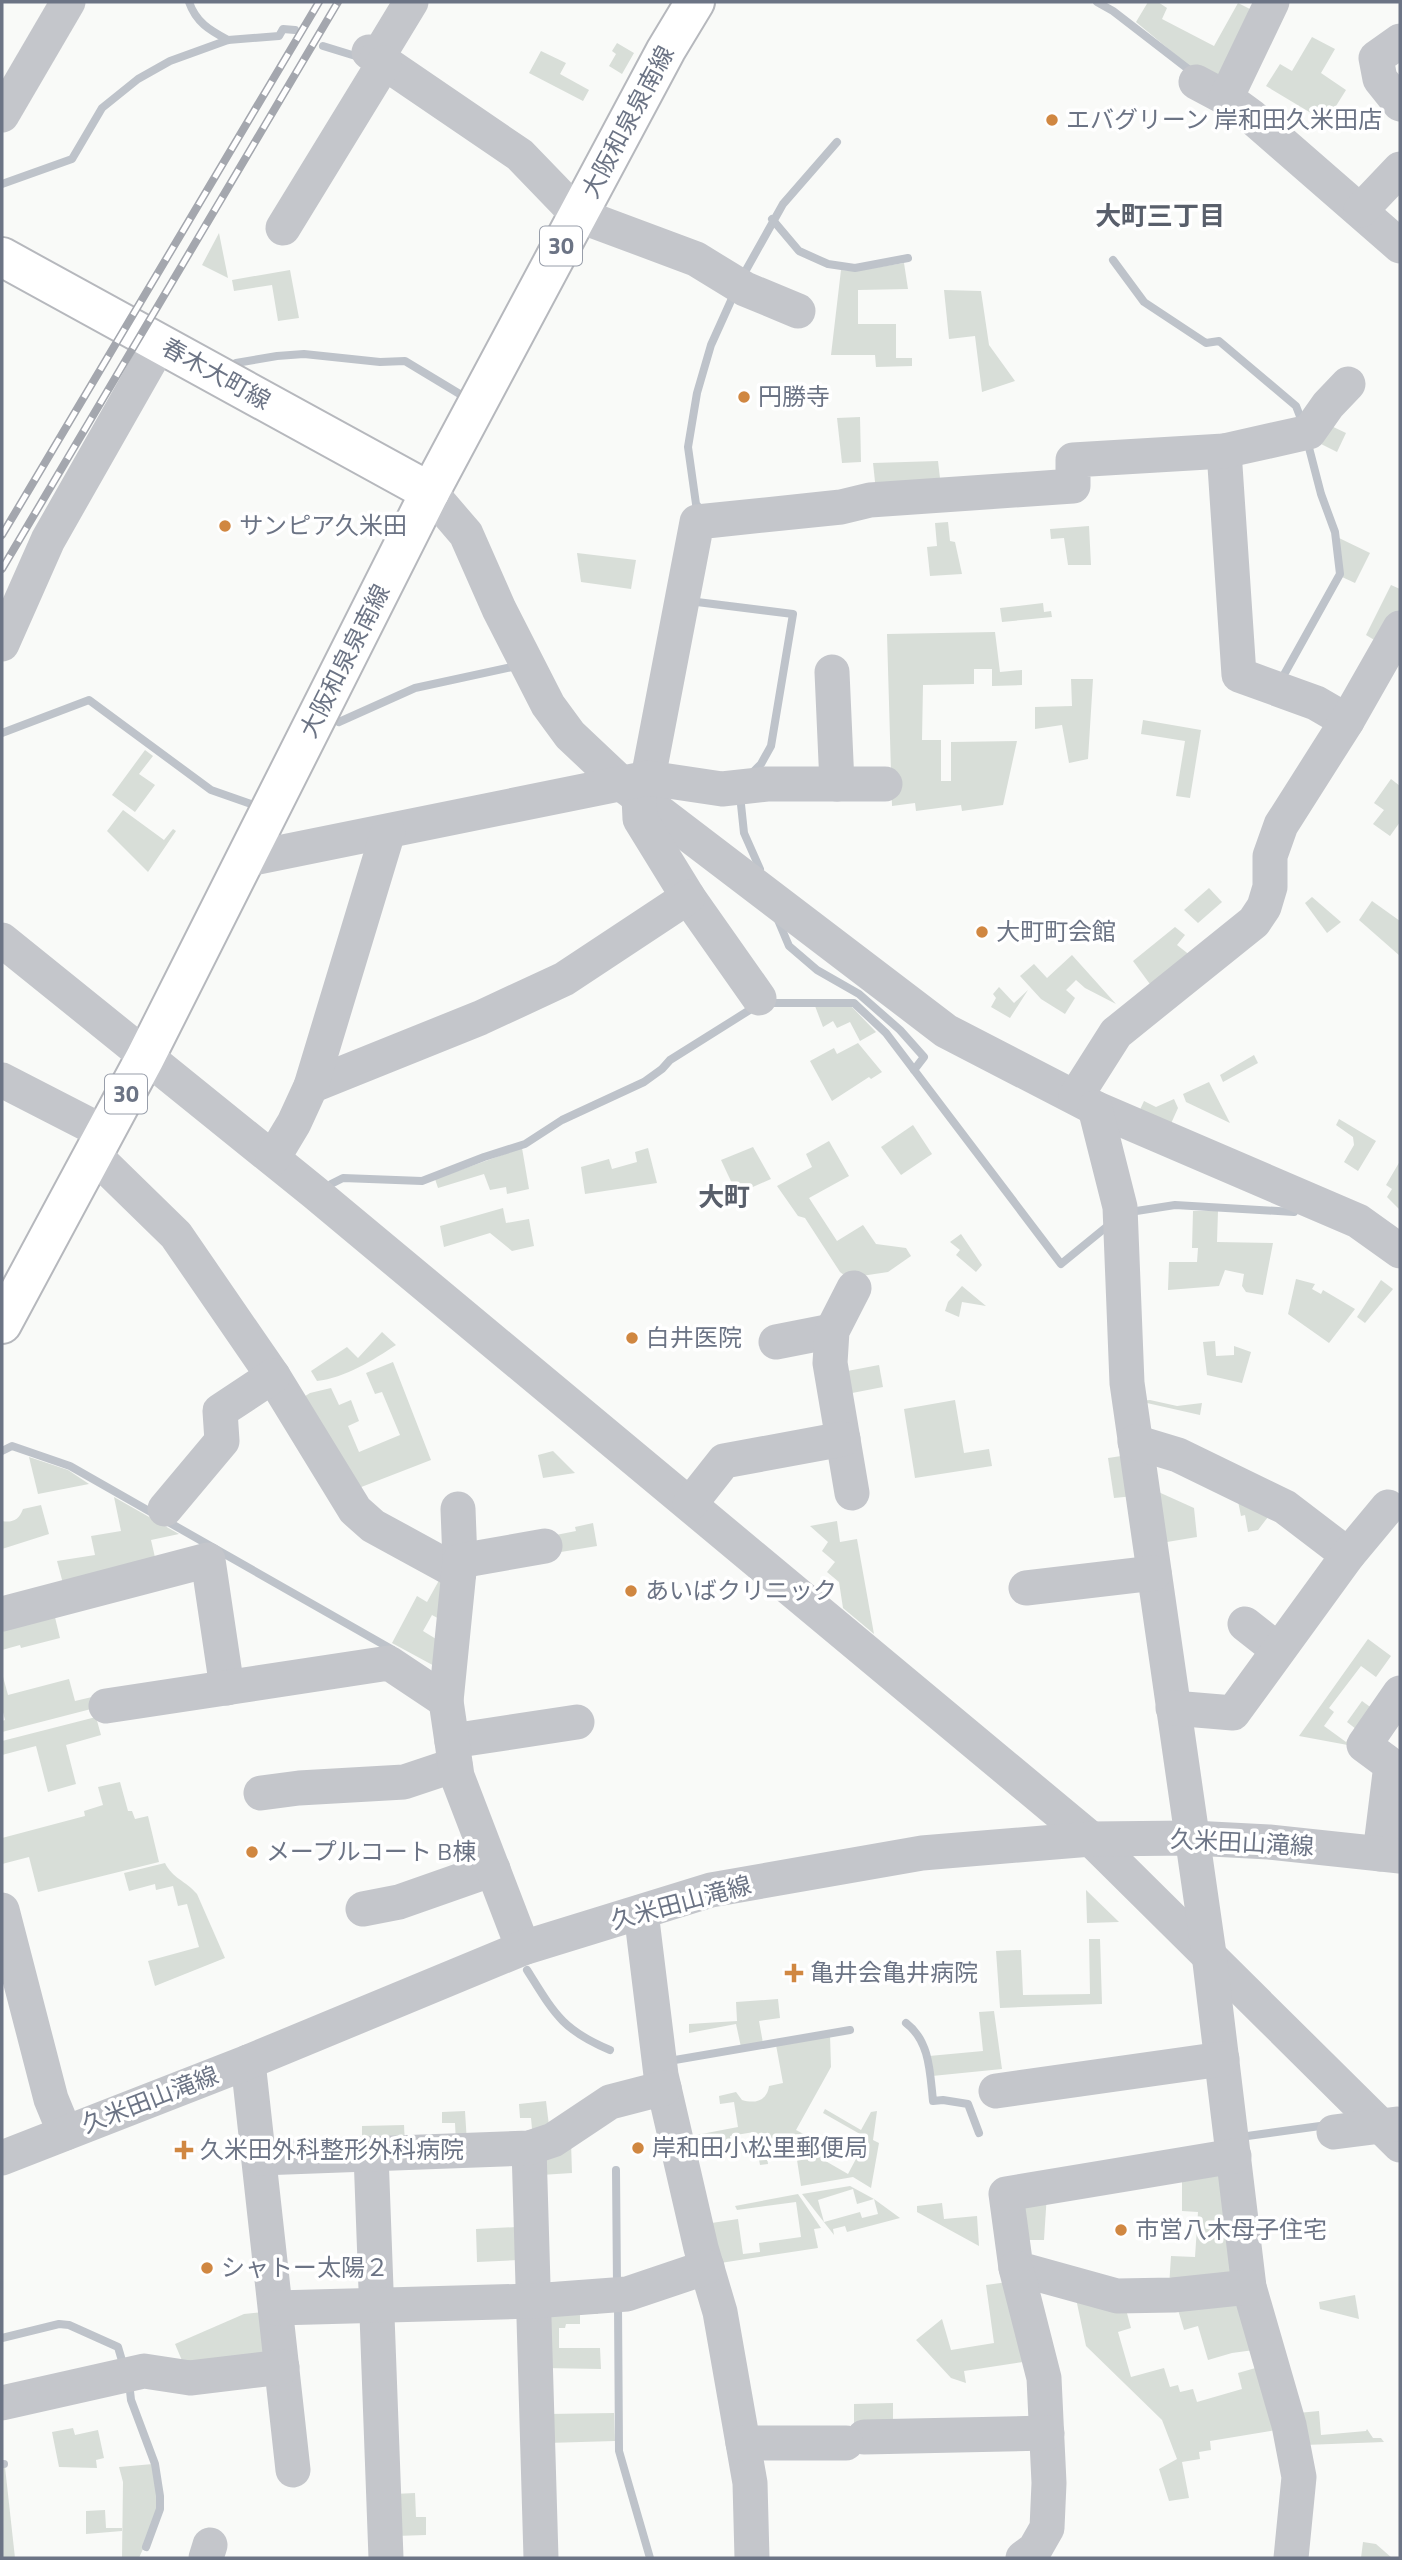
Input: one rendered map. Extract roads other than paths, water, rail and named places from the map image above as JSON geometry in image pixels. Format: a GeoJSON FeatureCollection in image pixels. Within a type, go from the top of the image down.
{"type":"FeatureCollection","features":[{"type":"Feature","properties":{"kind":"main road","name":"大阪和泉泉南線"},"geometry":{"type":"LineString","coordinates":[[2,1324],[145,1058],[429,492],[666,50],[695,2]]}},
{"type":"Feature","properties":{"kind":"main road","name":"春木大町線"},"geometry":{"type":"LineString","coordinates":[[2,257],[429,492]]}},
{"type":"Feature","properties":{"kind":"street"},"geometry":{"type":"LineString","coordinates":[[2,115],[68,2]]}},
{"type":"Feature","properties":{"kind":"street"},"geometry":{"type":"LineString","coordinates":[[284,228],[296,188],[411,2]]}},
{"type":"Feature","properties":{"kind":"street"},"geometry":{"type":"LineString","coordinates":[[1272,2],[1211,90],[1252,117],[1400,246]]}},
{"type":"Feature","properties":{"kind":"street"},"geometry":{"type":"LineString","coordinates":[[1400,41],[1376,58],[1380,79],[1400,104]]}},
{"type":"Feature","properties":{"kind":"street"},"geometry":{"type":"LineString","coordinates":[[377,58],[520,155],[578,215],[701,250],[745,289],[789,301]]}},
{"type":"Feature","properties":{"kind":"street"},"geometry":{"type":"LineString","coordinates":[[1361,210],[1400,170]]}},
{"type":"Feature","properties":{"kind":"street"},"geometry":{"type":"LineString","coordinates":[[2,644],[48,540],[160,344]]}},
{"type":"Feature","properties":{"kind":"street"},"geometry":{"type":"LineString","coordinates":[[759,998],[688,897],[640,819],[636,786],[697,522],[841,507],[870,500],[1073,486],[1073,460],[1224,451],[1309,432],[1328,405],[1348,384]]}},
{"type":"Feature","properties":{"kind":"street"},"geometry":{"type":"LineString","coordinates":[[1224,451],[1243,552],[1238,675],[1316,704],[1347,721]]}},
{"type":"Feature","properties":{"kind":"street"},"geometry":{"type":"LineString","coordinates":[[429,492],[466,534],[499,609],[548,705],[570,734],[946,1031],[1086,1102],[1358,1221],[1400,1251]]}},
{"type":"Feature","properties":{"kind":"street"},"geometry":{"type":"LineString","coordinates":[[1291,2558],[1299,2477],[1289,2425],[1250,2287],[1209,1954],[1127,1383],[1120,1212],[1086,1102],[1116,1033],[1254,922],[1264,907],[1270,887],[1270,856],[1281,825],[1347,721],[1400,628]]}},
{"type":"Feature","properties":{"kind":"street"},"geometry":{"type":"LineString","coordinates":[[832,672],[837,785]]}},
{"type":"Feature","properties":{"kind":"street"},"geometry":{"type":"LineString","coordinates":[[244,860],[636,786],[885,784]]}},
{"type":"Feature","properties":{"kind":"street"},"geometry":{"type":"LineString","coordinates":[[272,1158],[294,1123],[312,1086],[388,832]]}},
{"type":"Feature","properties":{"kind":"street"},"geometry":{"type":"LineString","coordinates":[[312,1086],[480,1018],[564,979],[688,897]]}},
{"type":"Feature","properties":{"kind":"street"},"geometry":{"type":"LineString","coordinates":[[2,940],[272,1158],[1091,1839],[1393,2131]]}},
{"type":"Feature","properties":{"kind":"street"},"geometry":{"type":"LineString","coordinates":[[2,1080],[99,1144],[176,1236],[273,1376],[355,1510],[373,1526],[460,1567],[545,1546]]}},
{"type":"Feature","properties":{"kind":"street"},"geometry":{"type":"LineString","coordinates":[[852,1493],[830,1363],[832,1331],[854,1288]]}},
{"type":"Feature","properties":{"kind":"street"},"geometry":{"type":"LineString","coordinates":[[776,1342],[832,1331]]}},
{"type":"Feature","properties":{"kind":"street"},"geometry":{"type":"LineString","coordinates":[[165,1509],[222,1441],[220,1410],[273,1376]]}},
{"type":"Feature","properties":{"kind":"street"},"geometry":{"type":"LineString","coordinates":[[690,1504],[733,1450],[843,1439]]}},
{"type":"Feature","properties":{"kind":"street"},"geometry":{"type":"LineString","coordinates":[[1135,1442],[1178,1455],[1285,1507],[1348,1555]]}},
{"type":"Feature","properties":{"kind":"street"},"geometry":{"type":"LineString","coordinates":[[1173,1708],[1233,1713],[1348,1555],[1388,1507]]}},
{"type":"Feature","properties":{"kind":"street"},"geometry":{"type":"LineString","coordinates":[[458,1509],[460,1567],[446,1701],[453,1753],[457,1776],[523,1948]]}},
{"type":"Feature","properties":{"kind":"street"},"geometry":{"type":"LineString","coordinates":[[2,1614],[208,1560],[227,1688]]}},
{"type":"Feature","properties":{"kind":"street"},"geometry":{"type":"LineString","coordinates":[[1026,1588],[1154,1573]]}},
{"type":"Feature","properties":{"kind":"street"},"geometry":{"type":"LineString","coordinates":[[1245,1625],[1278,1650]]}},
{"type":"Feature","properties":{"kind":"street"},"geometry":{"type":"LineString","coordinates":[[106,1706],[389,1662],[446,1701]]}},
{"type":"Feature","properties":{"kind":"street"},"geometry":{"type":"LineString","coordinates":[[1390,1855],[1391,1765],[1364,1745],[1400,1693]]}},
{"type":"Feature","properties":{"kind":"street"},"geometry":{"type":"LineString","coordinates":[[261,1793],[297,1777],[404,1782],[453,1753],[577,1722]]}},
{"type":"Feature","properties":{"kind":"street","name":"久米田山滝線"},"geometry":{"type":"LineString","coordinates":[[2,2158],[248,2062],[523,1948],[711,1890],[922,1853],[1091,1839],[1192,1838],[1269,1842],[1390,1855]]}},
{"type":"Feature","properties":{"kind":"street"},"geometry":{"type":"LineString","coordinates":[[363,1909],[399,1902],[493,1868]]}},
{"type":"Feature","properties":{"kind":"street"},"geometry":{"type":"LineString","coordinates":[[2,1910],[51,2099],[65,2133]]}},
{"type":"Feature","properties":{"kind":"street"},"geometry":{"type":"LineString","coordinates":[[641,1912],[664,2088],[720,2312],[750,2483],[752,2558]]}},
{"type":"Feature","properties":{"kind":"street"},"geometry":{"type":"LineString","coordinates":[[996,2091],[1074,2069],[1222,2059]]}},
{"type":"Feature","properties":{"kind":"street"},"geometry":{"type":"LineString","coordinates":[[248,2062],[293,2470]]}},
{"type":"Feature","properties":{"kind":"street"},"geometry":{"type":"LineString","coordinates":[[260,2158],[529,2148],[553,2140],[610,2102],[664,2088]]}},
{"type":"Feature","properties":{"kind":"street"},"geometry":{"type":"LineString","coordinates":[[1334,2132],[1393,2131]]}},
{"type":"Feature","properties":{"kind":"street"},"geometry":{"type":"LineString","coordinates":[[529,2148],[541,2558]]}},
{"type":"Feature","properties":{"kind":"street"},"geometry":{"type":"LineString","coordinates":[[371,2154],[386,2558]]}},
{"type":"Feature","properties":{"kind":"street"},"geometry":{"type":"LineString","coordinates":[[1023,2558],[1035,2549],[1047,2528],[1047,2433],[1044,2378],[1016,2268],[1006,2194],[1234,2156]]}},
{"type":"Feature","properties":{"kind":"street"},"geometry":{"type":"LineString","coordinates":[[276,2308],[533,2301],[626,2294],[707,2267]]}},
{"type":"Feature","properties":{"kind":"street"},"geometry":{"type":"LineString","coordinates":[[1016,2268],[1117,2296],[1173,2295],[1250,2287]]}},
{"type":"Feature","properties":{"kind":"street"},"geometry":{"type":"LineString","coordinates":[[15,2398],[139,2360],[190,2378],[282,2367]]}},
{"type":"Feature","properties":{"kind":"street"},"geometry":{"type":"LineString","coordinates":[[743,2443],[1047,2433]]}},
{"type":"Feature","properties":{"kind":"waterway"},"geometry":{"type":"LineString","coordinates":[[189,2],[204,25],[228,40]]}},
{"type":"Feature","properties":{"kind":"waterway"},"geometry":{"type":"LineString","coordinates":[[1097,2],[1113,11],[1192,72]]}},
{"type":"Feature","properties":{"kind":"waterway"},"geometry":{"type":"LineString","coordinates":[[2,184],[72,159],[102,108],[138,79],[170,61],[228,40],[279,36],[283,29],[295,30]]}},
{"type":"Feature","properties":{"kind":"waterway"},"geometry":{"type":"LineString","coordinates":[[323,46],[362,58]]}},
{"type":"Feature","properties":{"kind":"waterway"},"geometry":{"type":"LineString","coordinates":[[741,279],[783,204],[837,142]]}},
{"type":"Feature","properties":{"kind":"waterway"},"geometry":{"type":"LineString","coordinates":[[772,219],[799,251],[828,264],[855,268],[908,258]]}},
{"type":"Feature","properties":{"kind":"waterway"},"geometry":{"type":"LineString","coordinates":[[1113,260],[1144,302],[1206,343],[1219,341],[1296,406],[1303,424]]}},
{"type":"Feature","properties":{"kind":"waterway"},"geometry":{"type":"LineString","coordinates":[[702,512],[696,504],[688,447],[697,393],[711,345],[734,294]]}},
{"type":"Feature","properties":{"kind":"waterway"},"geometry":{"type":"LineString","coordinates":[[236,363],[304,354],[380,362],[405,361],[463,396]]}},
{"type":"Feature","properties":{"kind":"waterway"},"geometry":{"type":"LineString","coordinates":[[1281,680],[1340,574],[1335,532],[1321,494],[1307,440]]}},
{"type":"Feature","properties":{"kind":"waterway"},"geometry":{"type":"LineString","coordinates":[[689,601],[793,614],[771,746],[761,764],[751,774]]}},
{"type":"Feature","properties":{"kind":"waterway"},"geometry":{"type":"LineString","coordinates":[[339,722],[415,688],[512,667]]}},
{"type":"Feature","properties":{"kind":"waterway"},"geometry":{"type":"LineString","coordinates":[[2,733],[89,700],[211,790],[251,804]]}},
{"type":"Feature","properties":{"kind":"waterway"},"geometry":{"type":"LineString","coordinates":[[740,795],[744,833],[760,869]]}},
{"type":"Feature","properties":{"kind":"waterway"},"geometry":{"type":"LineString","coordinates":[[778,920],[789,946],[817,970],[859,994],[900,1030],[924,1057],[914,1070]]}},
{"type":"Feature","properties":{"kind":"waterway"},"geometry":{"type":"LineString","coordinates":[[768,1003],[854,1003],[886,1033],[1061,1264],[1110,1224]]}},
{"type":"Feature","properties":{"kind":"waterway"},"geometry":{"type":"LineString","coordinates":[[331,1184],[343,1178],[422,1181],[525,1144],[562,1120],[644,1082],[670,1060],[756,1006]]}},
{"type":"Feature","properties":{"kind":"waterway"},"geometry":{"type":"LineString","coordinates":[[1130,1212],[1175,1205],[1294,1212]]}},
{"type":"Feature","properties":{"kind":"waterway"},"geometry":{"type":"LineString","coordinates":[[2,1451],[12,1446],[70,1466],[393,1650]]}},
{"type":"Feature","properties":{"kind":"waterway"},"geometry":{"type":"LineString","coordinates":[[527,1970],[561,2019],[581,2035],[610,2050]]}},
{"type":"Feature","properties":{"kind":"waterway"},"geometry":{"type":"LineString","coordinates":[[906,2023],[914,2030],[924,2048],[933,2101],[968,2104],[979,2133]]}},
{"type":"Feature","properties":{"kind":"waterway"},"geometry":{"type":"LineString","coordinates":[[669,2061],[850,2030]]}},
{"type":"Feature","properties":{"kind":"waterway"},"geometry":{"type":"LineString","coordinates":[[1240,2137],[1320,2126]]}},
{"type":"Feature","properties":{"kind":"waterway"},"geometry":{"type":"LineString","coordinates":[[616,2170],[617,2286]]}},
{"type":"Feature","properties":{"kind":"waterway"},"geometry":{"type":"LineString","coordinates":[[618,2305],[619,2451],[650,2558]]}},
{"type":"Feature","properties":{"kind":"waterway"},"geometry":{"type":"LineString","coordinates":[[2,2338],[59,2324],[69,2325],[118,2347],[123,2364]]}},
{"type":"Feature","properties":{"kind":"waterway"},"geometry":{"type":"LineString","coordinates":[[129,2382],[131,2400],[155,2464],[160,2496],[160,2509],[146,2547]]}},
{"type":"Feature","properties":{"kind":"railway"},"geometry":{"type":"LineString","coordinates":[[2,535],[319,2]]}},
{"type":"Feature","properties":{"kind":"railway"},"geometry":{"type":"LineString","coordinates":[[2,569],[338,2]]}},
{"type":"Feature","properties":{"kind":"place","name":"エバグリーン 岸和田久米田店"},"geometry":{"type":"Point","coordinates":[1052,120]}},
{"type":"Feature","properties":{"kind":"place","name":"円勝寺"},"geometry":{"type":"Point","coordinates":[744,397]}},
{"type":"Feature","properties":{"kind":"place","name":"サンピア久米田"},"geometry":{"type":"Point","coordinates":[225,526]}},
{"type":"Feature","properties":{"kind":"place","name":"大町町会館"},"geometry":{"type":"Point","coordinates":[982,932]}},
{"type":"Feature","properties":{"kind":"place","name":"白井医院"},"geometry":{"type":"Point","coordinates":[632,1338]}},
{"type":"Feature","properties":{"kind":"place","name":"あいばクリニック"},"geometry":{"type":"Point","coordinates":[631,1591]}},
{"type":"Feature","properties":{"kind":"place","name":"メープルコート B棟"},"geometry":{"type":"Point","coordinates":[252,1852]}},
{"type":"Feature","properties":{"kind":"place","name":"亀井会亀井病院"},"geometry":{"type":"Point","coordinates":[794,1973]}},
{"type":"Feature","properties":{"kind":"place","name":"岸和田小松里郵便局"},"geometry":{"type":"Point","coordinates":[638,2148]}},
{"type":"Feature","properties":{"kind":"place","name":"久米田外科整形外科病院"},"geometry":{"type":"Point","coordinates":[184,2150]}},
{"type":"Feature","properties":{"kind":"place","name":"市営八木母子住宅"},"geometry":{"type":"Point","coordinates":[1121,2230]}},
{"type":"Feature","properties":{"kind":"place","name":"シャトー太陽２"},"geometry":{"type":"Point","coordinates":[207,2268]}},
{"type":"Feature","properties":{"kind":"district","name":"大町三丁目"},"geometry":{"type":"Point","coordinates":[1160,216]}},
{"type":"Feature","properties":{"kind":"district","name":"大町"},"geometry":{"type":"Point","coordinates":[724,1197]}}]}
